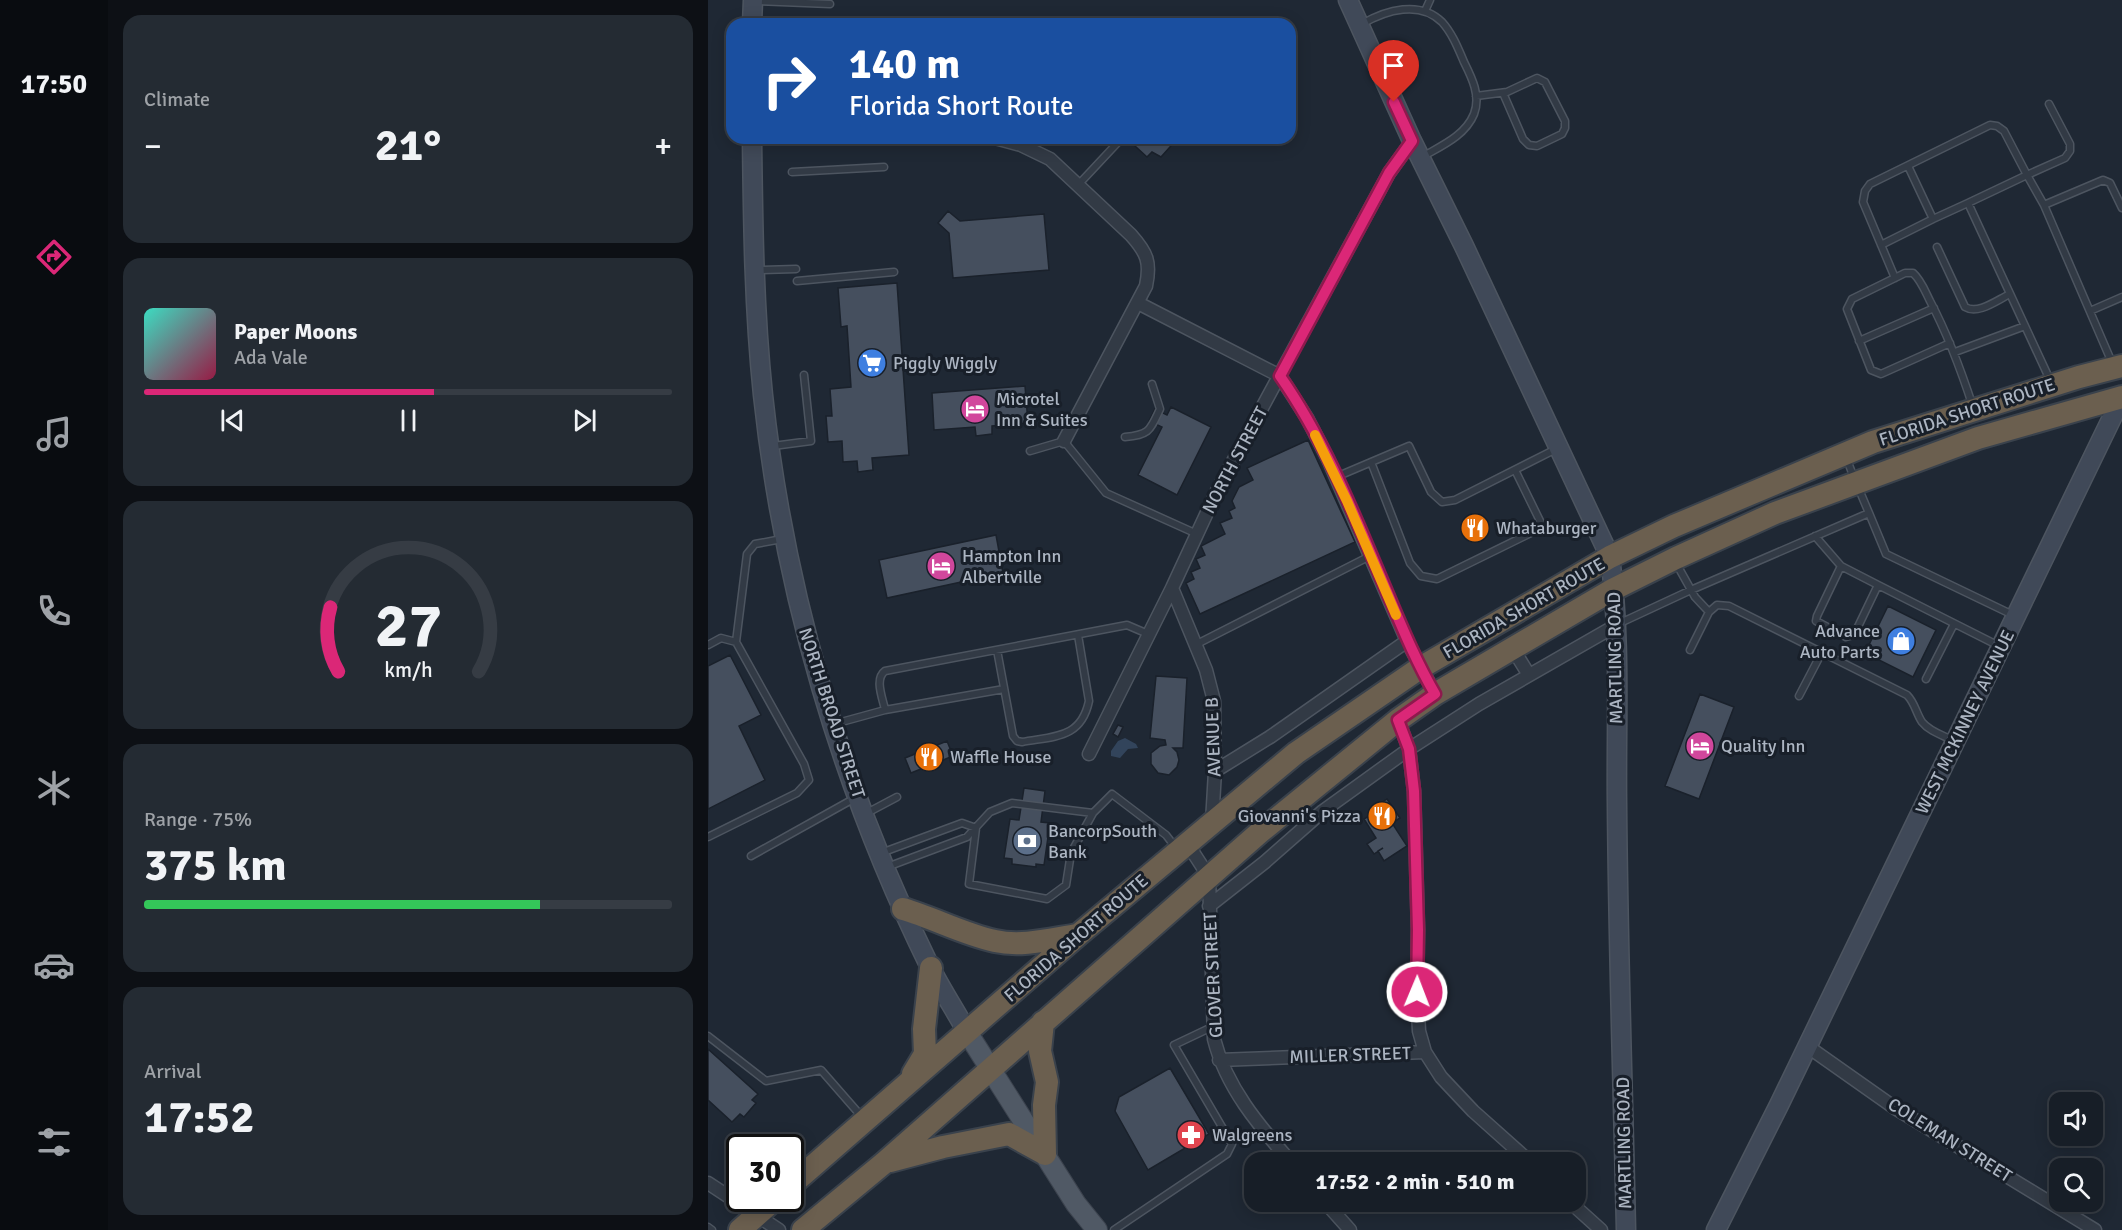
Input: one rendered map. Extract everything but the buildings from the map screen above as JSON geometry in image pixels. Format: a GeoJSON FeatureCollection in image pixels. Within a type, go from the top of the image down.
{"type":"FeatureCollection","features":[{"type":"Feature","properties":{"kind":"highway","name":"FLORIDA SHORT ROUTE"},"geometry":{"type":"LineString","coordinates":[[804,1173],[1078,934],[1296,753],[1420,668],[1610,557],[1674,526],[1873,442],[2052,385],[2118,367]]}},
{"type":"Feature","properties":{"kind":"highway","name":"FLORIDA SHORT ROUTE"},"geometry":{"type":"LineString","coordinates":[[803,1230],[884,1163],[1259,833],[1398,720],[1435,694],[1614,589],[1775,513],[1978,438],[2122,397]]}},
{"type":"Feature","properties":{"kind":"highway"},"geometry":{"type":"LineString","coordinates":[[903,909],[928,916],[963,932],[996,941],[1026,943],[1078,934]]}},
{"type":"Feature","properties":{"kind":"highway"},"geometry":{"type":"LineString","coordinates":[[910,1080],[925,1054],[924,1029],[931,969]]}},
{"type":"Feature","properties":{"kind":"highway"},"geometry":{"type":"LineString","coordinates":[[1043,1022],[1040,1052],[1047,1082],[1044,1105],[1045,1154]]}},
{"type":"Feature","properties":{"kind":"highway"},"geometry":{"type":"LineString","coordinates":[[884,1163],[943,1146],[1010,1134],[1045,1154]]}},
{"type":"Feature","properties":{"kind":"highway"},"geometry":{"type":"LineString","coordinates":[[740,1230],[760,1212]]}},
{"type":"Feature","properties":{"kind":"main road","name":"NORTH BROAD STREET"},"geometry":{"type":"LineString","coordinates":[[967,1032],[1076,1204],[1097,1230]]}},
{"type":"Feature","properties":{"kind":"street","name":"MARTLING ROAD"},"geometry":{"type":"LineString","coordinates":[[1348,0],[1420,159],[1464,246],[1610,557],[1614,589],[1618,678],[1617,812],[1626,1230]]}},
{"type":"Feature","properties":{"kind":"street"},"geometry":{"type":"LineString","coordinates":[[753,1],[753,18]]}},
{"type":"Feature","properties":{"kind":"street","name":"NORTH STREET"},"geometry":{"type":"LineString","coordinates":[[1089,754],[1172,588],[1217,491],[1389,173],[1412,141]]}},
{"type":"Feature","properties":{"kind":"street","name":"NORTH BROAD STREET"},"geometry":{"type":"LineString","coordinates":[[752,144],[756,319],[770,447],[785,538],[803,623],[833,724],[883,861],[931,969],[967,1032]]}},
{"type":"Feature","properties":{"kind":"street"},"geometry":{"type":"LineString","coordinates":[[1014,144],[1050,159],[1131,235],[1145,252],[1148,260],[1149,272],[1146,286],[1064,441]]}},
{"type":"Feature","properties":{"kind":"street"},"geometry":{"type":"LineString","coordinates":[[1138,303],[1280,376],[1307,418],[1336,477],[1407,642],[1435,694]]}},
{"type":"Feature","properties":{"kind":"street","name":"WEST MCKINNEY AVENUE"},"geometry":{"type":"LineString","coordinates":[[1716,1230],[2002,648],[2122,397]]}},
{"type":"Feature","properties":{"kind":"street","name":"AVENUE B"},"geometry":{"type":"LineString","coordinates":[[1172,588],[1206,670],[1215,701],[1212,822]]}},
{"type":"Feature","properties":{"kind":"street"},"geometry":{"type":"LineString","coordinates":[[1209,906],[1265,862],[1323,811],[1409,749],[1479,704],[1615,626]]}},
{"type":"Feature","properties":{"kind":"street"},"geometry":{"type":"LineString","coordinates":[[1215,771],[1270,737],[1407,642]]}},
{"type":"Feature","properties":{"kind":"street"},"geometry":{"type":"LineString","coordinates":[[1513,649],[1529,675]]}},
{"type":"Feature","properties":{"kind":"street","name":"MILLER STREET"},"geometry":{"type":"LineString","coordinates":[[1398,720],[1409,749],[1416,822],[1419,1031],[1425,1052],[1441,1077],[1473,1111],[1519,1152]]}},
{"type":"Feature","properties":{"kind":"street"},"geometry":{"type":"LineString","coordinates":[[1182,847],[1209,877]]}},
{"type":"Feature","properties":{"kind":"street","name":"GLOVER STREET"},"geometry":{"type":"LineString","coordinates":[[1209,877],[1214,1026],[1219,1059],[1239,1096],[1282,1152]]}},
{"type":"Feature","properties":{"kind":"street","name":"COLEMAN STREET"},"geometry":{"type":"LineString","coordinates":[[1807,1047],[1930,1130],[2095,1230]]}},
{"type":"Feature","properties":{"kind":"street","name":"MILLER STREET"},"geometry":{"type":"LineString","coordinates":[[1219,1059],[1425,1052]]}},
{"type":"Feature","properties":{"kind":"street"},"geometry":{"type":"LineString","coordinates":[[708,1183],[779,1230]]}},
{"type":"Feature","properties":{"kind":"street"},"geometry":{"type":"LineString","coordinates":[[1334,1212],[1350,1230]]}},
{"type":"Feature","properties":{"kind":"street"},"geometry":{"type":"LineString","coordinates":[[1581,1212],[1601,1230]]}},
{"type":"Feature","properties":{"kind":"lane"},"geometry":{"type":"LineString","coordinates":[[1425,11],[1430,0]]}},
{"type":"Feature","properties":{"kind":"lane"},"geometry":{"type":"LineString","coordinates":[[753,1],[830,4]]}},
{"type":"Feature","properties":{"kind":"lane"},"geometry":{"type":"LineString","coordinates":[[1359,25],[1382,13],[1398,8],[1425,11],[1441,20],[1450,31],[1473,80],[1476,96],[1473,114],[1465,129],[1420,159]]}},
{"type":"Feature","properties":{"kind":"lane"},"geometry":{"type":"LineString","coordinates":[[1476,96],[1503,93],[1537,78],[1545,82],[1565,121],[1562,134],[1538,146],[1529,145],[1523,139],[1503,93]]}},
{"type":"Feature","properties":{"kind":"lane"},"geometry":{"type":"LineString","coordinates":[[1881,245],[2065,158],[2070,151],[2070,144],[2049,104]]}},
{"type":"Feature","properties":{"kind":"lane"},"geometry":{"type":"LineString","coordinates":[[1895,278],[1863,202],[1865,191],[1870,184],[1990,125],[1997,126],[2004,131],[2044,205],[2090,311],[2118,367]]}},
{"type":"Feature","properties":{"kind":"lane"},"geometry":{"type":"LineString","coordinates":[[1078,185],[1116,144]]}},
{"type":"Feature","properties":{"kind":"lane"},"geometry":{"type":"LineString","coordinates":[[792,172],[884,166]]}},
{"type":"Feature","properties":{"kind":"lane"},"geometry":{"type":"LineString","coordinates":[[1908,166],[1933,219]]}},
{"type":"Feature","properties":{"kind":"lane"},"geometry":{"type":"LineString","coordinates":[[2044,205],[2103,180],[2110,183],[2122,208]]}},
{"type":"Feature","properties":{"kind":"lane"},"geometry":{"type":"LineString","coordinates":[[1968,203],[2052,385]]}},
{"type":"Feature","properties":{"kind":"lane"},"geometry":{"type":"LineString","coordinates":[[1937,247],[1965,307],[1977,310],[2010,294]]}},
{"type":"Feature","properties":{"kind":"lane"},"geometry":{"type":"LineString","coordinates":[[754,270],[796,268]]}},
{"type":"Feature","properties":{"kind":"lane"},"geometry":{"type":"LineString","coordinates":[[797,281],[894,272]]}},
{"type":"Feature","properties":{"kind":"lane"},"geometry":{"type":"LineString","coordinates":[[1950,343],[1881,374],[1871,370],[1847,309],[1848,303],[1905,273],[1913,273],[1934,308],[1955,352],[1974,410]]}},
{"type":"Feature","properties":{"kind":"lane"},"geometry":{"type":"LineString","coordinates":[[2090,311],[2122,297]]}},
{"type":"Feature","properties":{"kind":"lane"},"geometry":{"type":"LineString","coordinates":[[1859,341],[1934,308]]}},
{"type":"Feature","properties":{"kind":"lane"},"geometry":{"type":"LineString","coordinates":[[1955,352],[2025,326]]}},
{"type":"Feature","properties":{"kind":"lane"},"geometry":{"type":"LineString","coordinates":[[770,447],[812,441],[804,375]]}},
{"type":"Feature","properties":{"kind":"lane"},"geometry":{"type":"LineString","coordinates":[[1125,437],[1143,436],[1151,429],[1160,409],[1152,384]]}},
{"type":"Feature","properties":{"kind":"lane"},"geometry":{"type":"LineString","coordinates":[[1030,451],[1064,441],[1106,493],[1197,534]]}},
{"type":"Feature","properties":{"kind":"lane"},"geometry":{"type":"LineString","coordinates":[[1336,477],[1409,446],[1431,492],[1442,502],[1455,501],[1558,448]]}},
{"type":"Feature","properties":{"kind":"lane"},"geometry":{"type":"LineString","coordinates":[[1845,454],[1886,554],[2016,617]]}},
{"type":"Feature","properties":{"kind":"lane"},"geometry":{"type":"LineString","coordinates":[[1371,462],[1410,563],[1421,576],[1437,579],[1543,527],[1515,470]]}},
{"type":"Feature","properties":{"kind":"lane"},"geometry":{"type":"LineString","coordinates":[[1615,626],[1691,590],[1869,513]]}},
{"type":"Feature","properties":{"kind":"lane"},"geometry":{"type":"LineString","coordinates":[[1815,536],[1841,566],[2002,648]]}},
{"type":"Feature","properties":{"kind":"lane"},"geometry":{"type":"LineString","coordinates":[[708,837],[797,793],[809,780],[804,764],[736,642],[747,554],[755,544],[785,538]]}},
{"type":"Feature","properties":{"kind":"lane"},"geometry":{"type":"LineString","coordinates":[[1195,645],[1371,555]]}},
{"type":"Feature","properties":{"kind":"lane"},"geometry":{"type":"LineString","coordinates":[[1674,559],[1695,597],[1709,612]]}},
{"type":"Feature","properties":{"kind":"lane"},"geometry":{"type":"LineString","coordinates":[[1841,566],[1816,616],[1818,623],[1846,637],[1854,635],[1878,585]]}},
{"type":"Feature","properties":{"kind":"lane"},"geometry":{"type":"LineString","coordinates":[[1690,650],[1709,612],[1717,605],[1729,606],[1907,695],[1912,700],[1923,724],[1930,730],[1956,742]]}},
{"type":"Feature","properties":{"kind":"lane"},"geometry":{"type":"LineString","coordinates":[[1926,679],[1954,624]]}},
{"type":"Feature","properties":{"kind":"lane"},"geometry":{"type":"LineString","coordinates":[[885,710],[879,680],[885,671],[1127,625],[1148,634]]}},
{"type":"Feature","properties":{"kind":"lane"},"geometry":{"type":"LineString","coordinates":[[997,650],[1013,736],[1017,741],[1069,733],[1078,726],[1088,709],[1089,701],[1078,635]]}},
{"type":"Feature","properties":{"kind":"lane"},"geometry":{"type":"LineString","coordinates":[[708,645],[721,638],[736,642]]}},
{"type":"Feature","properties":{"kind":"lane"},"geometry":{"type":"LineString","coordinates":[[1799,696],[1822,652]]}},
{"type":"Feature","properties":{"kind":"lane"},"geometry":{"type":"LineString","coordinates":[[833,724],[885,710],[1005,689]]}},
{"type":"Feature","properties":{"kind":"lane"},"geometry":{"type":"LineString","coordinates":[[976,828],[969,884],[1047,899],[1066,885],[1071,854],[1093,813],[1112,794],[1182,847]]}},
{"type":"Feature","properties":{"kind":"lane"},"geometry":{"type":"LineString","coordinates":[[751,856],[858,796]]}},
{"type":"Feature","properties":{"kind":"lane"},"geometry":{"type":"LineString","coordinates":[[865,814],[897,797]]}},
{"type":"Feature","properties":{"kind":"lane"},"geometry":{"type":"LineString","coordinates":[[883,861],[967,837],[990,812],[1012,803],[1093,813]]}},
{"type":"Feature","properties":{"kind":"lane"},"geometry":{"type":"LineString","coordinates":[[883,861],[962,823],[976,828]]}},
{"type":"Feature","properties":{"kind":"lane"},"geometry":{"type":"LineString","coordinates":[[1114,1230],[1227,1155],[1232,1144],[1174,1045],[1214,1026]]}},
{"type":"Feature","properties":{"kind":"lane"},"geometry":{"type":"LineString","coordinates":[[708,1036],[766,1081],[821,1070],[865,1120]]}},
{"type":"Feature","properties":{"kind":"lane"},"geometry":{"type":"LineString","coordinates":[[804,1163],[811,1167]]}},
{"type":"Feature","properties":{"kind":"lane"},"geometry":{"type":"LineString","coordinates":[[708,1227],[712,1230]]}},
{"type":"Feature","properties":{"kind":"water"},"geometry":{"type":"Polygon","coordinates":[[[1125,738],[1136,744],[1138,748],[1128,749],[1120,758],[1111,756],[1111,751],[1118,741],[1125,738]]]}},
{"type":"Feature","properties":{"kind":"slow traffic"},"geometry":{"type":"LineString","coordinates":[[1315,435],[1347,501],[1396,615]]}},
{"type":"Feature","properties":{"kind":"place","name":"Piggly Wiggly"},"geometry":{"type":"Point","coordinates":[872,363]}},
{"type":"Feature","properties":{"kind":"place","name":"Microtel Inn & Suites"},"geometry":{"type":"Point","coordinates":[975,409]}},
{"type":"Feature","properties":{"kind":"place","name":"Whataburger"},"geometry":{"type":"Point","coordinates":[1475,528]}},
{"type":"Feature","properties":{"kind":"place","name":"Hampton Inn Albertville"},"geometry":{"type":"Point","coordinates":[941,566]}},
{"type":"Feature","properties":{"kind":"place","name":"Advance Auto Parts"},"geometry":{"type":"Point","coordinates":[1901,641]}},
{"type":"Feature","properties":{"kind":"place","name":"Quality Inn"},"geometry":{"type":"Point","coordinates":[1700,746]}},
{"type":"Feature","properties":{"kind":"place","name":"Waffle House"},"geometry":{"type":"Point","coordinates":[929,757]}},
{"type":"Feature","properties":{"kind":"place","name":"Giovanni's Pizza"},"geometry":{"type":"Point","coordinates":[1382,816]}},
{"type":"Feature","properties":{"kind":"place","name":"BancorpSouth Bank"},"geometry":{"type":"Point","coordinates":[1027,841]}},
{"type":"Feature","properties":{"kind":"place","name":"Walgreens"},"geometry":{"type":"Point","coordinates":[1191,1135]}},
{"type":"Feature","properties":{"kind":"route"},"geometry":{"type":"LineString","coordinates":[[1394,102],[1412,141],[1389,173],[1280,376],[1307,418],[1328,459],[1407,642],[1435,694],[1398,720],[1409,749],[1414,791],[1418,930],[1417,992]]}}]}
